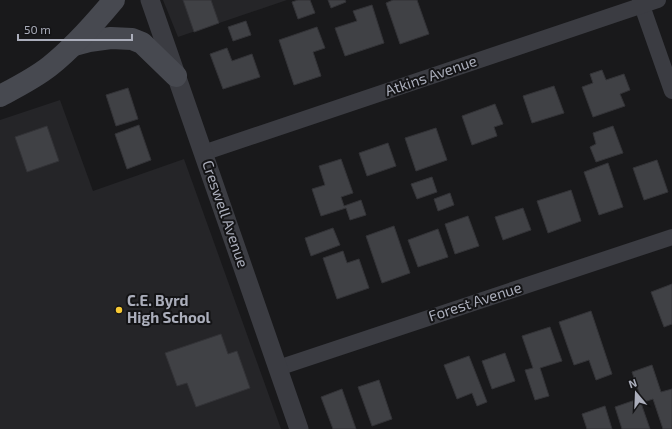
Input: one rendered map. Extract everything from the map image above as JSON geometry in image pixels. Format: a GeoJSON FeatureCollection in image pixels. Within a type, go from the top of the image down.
{"type":"FeatureCollection","features":[{"type":"Feature","properties":{"kind":"main road"},"geometry":{"type":"LineString","coordinates":[[0,96],[20,86],[49,67],[97,22],[114,0]]}},
{"type":"Feature","properties":{"kind":"main road"},"geometry":{"type":"LineString","coordinates":[[74,45],[111,38],[132,39],[142,43],[176,76]]}},
{"type":"Feature","properties":{"kind":"street","name":"Creswell Avenue"},"geometry":{"type":"LineString","coordinates":[[150,0],[299,429]]}},
{"type":"Feature","properties":{"kind":"street","name":"Atkins Avenue"},"geometry":{"type":"LineString","coordinates":[[203,153],[641,3],[658,0]]}},
{"type":"Feature","properties":{"kind":"street"},"geometry":{"type":"LineString","coordinates":[[641,3],[672,91]]}},
{"type":"Feature","properties":{"kind":"street","name":"Forest Avenue"},"geometry":{"type":"LineString","coordinates":[[278,368],[672,237]]}},
{"type":"Feature","properties":{"kind":"shaded area"},"geometry":{"type":"Polygon","coordinates":[[[163,0],[287,0],[178,37],[163,0]]]}},
{"type":"Feature","properties":{"kind":"shaded area","name":"C.E. Byrd High School"},"geometry":{"type":"Polygon","coordinates":[[[60,100],[93,191],[184,159],[281,429],[0,429],[0,120],[60,100]]]}},
{"type":"Feature","properties":{"kind":"building"},"geometry":{"type":"Polygon","coordinates":[[[183,0],[211,0],[219,23],[194,32],[183,0]]]}},
{"type":"Feature","properties":{"kind":"building"},"geometry":{"type":"Polygon","coordinates":[[[298,0],[310,0],[315,13],[298,19],[292,2],[298,0]]]}},
{"type":"Feature","properties":{"kind":"building"},"geometry":{"type":"Polygon","coordinates":[[[328,0],[345,0],[346,2],[331,8],[328,0]]]}},
{"type":"Feature","properties":{"kind":"building"},"geometry":{"type":"Polygon","coordinates":[[[393,0],[417,0],[429,34],[400,44],[386,3],[393,0]]]}},
{"type":"Feature","properties":{"kind":"building"},"geometry":{"type":"Polygon","coordinates":[[[372,5],[384,43],[345,56],[335,28],[357,21],[353,11],[372,5]]]}},
{"type":"Feature","properties":{"kind":"building"},"geometry":{"type":"Polygon","coordinates":[[[246,21],[251,35],[233,41],[228,27],[246,21]]]}},
{"type":"Feature","properties":{"kind":"building"},"geometry":{"type":"Polygon","coordinates":[[[317,27],[325,48],[313,52],[321,76],[294,85],[279,40],[317,27]]]}},
{"type":"Feature","properties":{"kind":"building"},"geometry":{"type":"Polygon","coordinates":[[[227,48],[232,61],[252,54],[260,77],[223,89],[210,54],[227,48]]]}},
{"type":"Feature","properties":{"kind":"building"},"geometry":{"type":"Polygon","coordinates":[[[602,70],[606,80],[624,74],[630,90],[620,94],[625,106],[593,117],[582,87],[593,83],[590,74],[602,70]]]}},
{"type":"Feature","properties":{"kind":"building"},"geometry":{"type":"Polygon","coordinates":[[[554,86],[564,113],[532,123],[523,96],[554,86]]]}},
{"type":"Feature","properties":{"kind":"building"},"geometry":{"type":"Polygon","coordinates":[[[128,88],[138,119],[116,126],[106,95],[128,88]]]}},
{"type":"Feature","properties":{"kind":"building"},"geometry":{"type":"Polygon","coordinates":[[[495,104],[503,124],[494,127],[497,136],[472,145],[462,116],[495,104]]]}},
{"type":"Feature","properties":{"kind":"building"},"geometry":{"type":"Polygon","coordinates":[[[139,125],[151,160],[127,169],[115,134],[139,125]]]}},
{"type":"Feature","properties":{"kind":"building"},"geometry":{"type":"Polygon","coordinates":[[[47,126],[59,161],[27,172],[15,137],[47,126]]]}},
{"type":"Feature","properties":{"kind":"building"},"geometry":{"type":"Polygon","coordinates":[[[613,126],[623,153],[596,162],[590,147],[596,144],[593,133],[613,126]]]}},
{"type":"Feature","properties":{"kind":"building"},"geometry":{"type":"Polygon","coordinates":[[[436,128],[447,160],[416,171],[405,138],[436,128]]]}},
{"type":"Feature","properties":{"kind":"building"},"geometry":{"type":"Polygon","coordinates":[[[388,143],[396,166],[367,176],[359,153],[388,143]]]}},
{"type":"Feature","properties":{"kind":"building"},"geometry":{"type":"Polygon","coordinates":[[[341,159],[353,193],[341,197],[344,206],[361,200],[366,215],[350,220],[346,208],[321,216],[312,189],[325,185],[319,166],[341,159]]]}},
{"type":"Feature","properties":{"kind":"building"},"geometry":{"type":"Polygon","coordinates":[[[657,160],[668,192],[644,200],[633,168],[657,160]]]}},
{"type":"Feature","properties":{"kind":"building"},"geometry":{"type":"Polygon","coordinates":[[[608,163],[623,207],[599,215],[584,172],[608,163]]]}},
{"type":"Feature","properties":{"kind":"building"},"geometry":{"type":"Polygon","coordinates":[[[432,177],[437,192],[417,199],[411,184],[432,177]]]}},
{"type":"Feature","properties":{"kind":"building"},"geometry":{"type":"Polygon","coordinates":[[[571,190],[581,221],[548,233],[537,201],[571,190]]]}},
{"type":"Feature","properties":{"kind":"building"},"geometry":{"type":"Polygon","coordinates":[[[450,193],[454,205],[438,211],[434,199],[450,193]]]}},
{"type":"Feature","properties":{"kind":"building"},"geometry":{"type":"Polygon","coordinates":[[[523,208],[531,230],[503,240],[495,217],[523,208]]]}},
{"type":"Feature","properties":{"kind":"building"},"geometry":{"type":"Polygon","coordinates":[[[468,216],[479,246],[455,254],[445,224],[468,216]]]}},
{"type":"Feature","properties":{"kind":"building"},"geometry":{"type":"Polygon","coordinates":[[[394,226],[410,273],[382,283],[366,236],[394,226]]]}},
{"type":"Feature","properties":{"kind":"building"},"geometry":{"type":"Polygon","coordinates":[[[333,228],[340,245],[311,256],[305,238],[333,228]]]}},
{"type":"Feature","properties":{"kind":"building"},"geometry":{"type":"Polygon","coordinates":[[[438,229],[448,257],[418,267],[408,240],[438,229]]]}},
{"type":"Feature","properties":{"kind":"building"},"geometry":{"type":"Polygon","coordinates":[[[343,251],[347,263],[359,259],[369,288],[337,299],[323,258],[343,251]]]}},
{"type":"Feature","properties":{"kind":"building"},"geometry":{"type":"Polygon","coordinates":[[[672,284],[672,324],[664,327],[651,292],[672,284]]]}},
{"type":"Feature","properties":{"kind":"building"},"geometry":{"type":"Polygon","coordinates":[[[591,311],[612,374],[596,380],[589,360],[574,365],[559,322],[591,311]]]}},
{"type":"Feature","properties":{"kind":"building"},"geometry":{"type":"Polygon","coordinates":[[[550,327],[562,361],[540,368],[549,396],[535,400],[525,370],[533,368],[522,336],[550,327]]]}},
{"type":"Feature","properties":{"kind":"building"},"geometry":{"type":"Polygon","coordinates":[[[221,334],[228,354],[237,351],[250,388],[196,407],[187,383],[177,386],[165,353],[221,334]]]}},
{"type":"Feature","properties":{"kind":"building"},"geometry":{"type":"Polygon","coordinates":[[[505,353],[515,381],[492,389],[482,361],[505,353]]]}},
{"type":"Feature","properties":{"kind":"building"},"geometry":{"type":"Polygon","coordinates":[[[469,356],[487,402],[477,406],[472,393],[457,399],[444,365],[469,356]]]}},
{"type":"Feature","properties":{"kind":"building"},"geometry":{"type":"Polygon","coordinates":[[[652,365],[661,392],[672,389],[672,429],[663,429],[653,399],[641,403],[650,429],[622,429],[615,407],[641,398],[632,372],[652,365]]]}},
{"type":"Feature","properties":{"kind":"building"},"geometry":{"type":"Polygon","coordinates":[[[379,380],[392,419],[372,426],[358,387],[379,380]]]}},
{"type":"Feature","properties":{"kind":"building"},"geometry":{"type":"Polygon","coordinates":[[[342,389],[356,429],[333,429],[321,397],[342,389]]]}},
{"type":"Feature","properties":{"kind":"building"},"geometry":{"type":"Polygon","coordinates":[[[605,406],[612,429],[587,429],[582,414],[605,406]]]}},
{"type":"Feature","properties":{"kind":"place","name":"C.E. Byrd High School"},"geometry":{"type":"Point","coordinates":[119,310]}}]}
